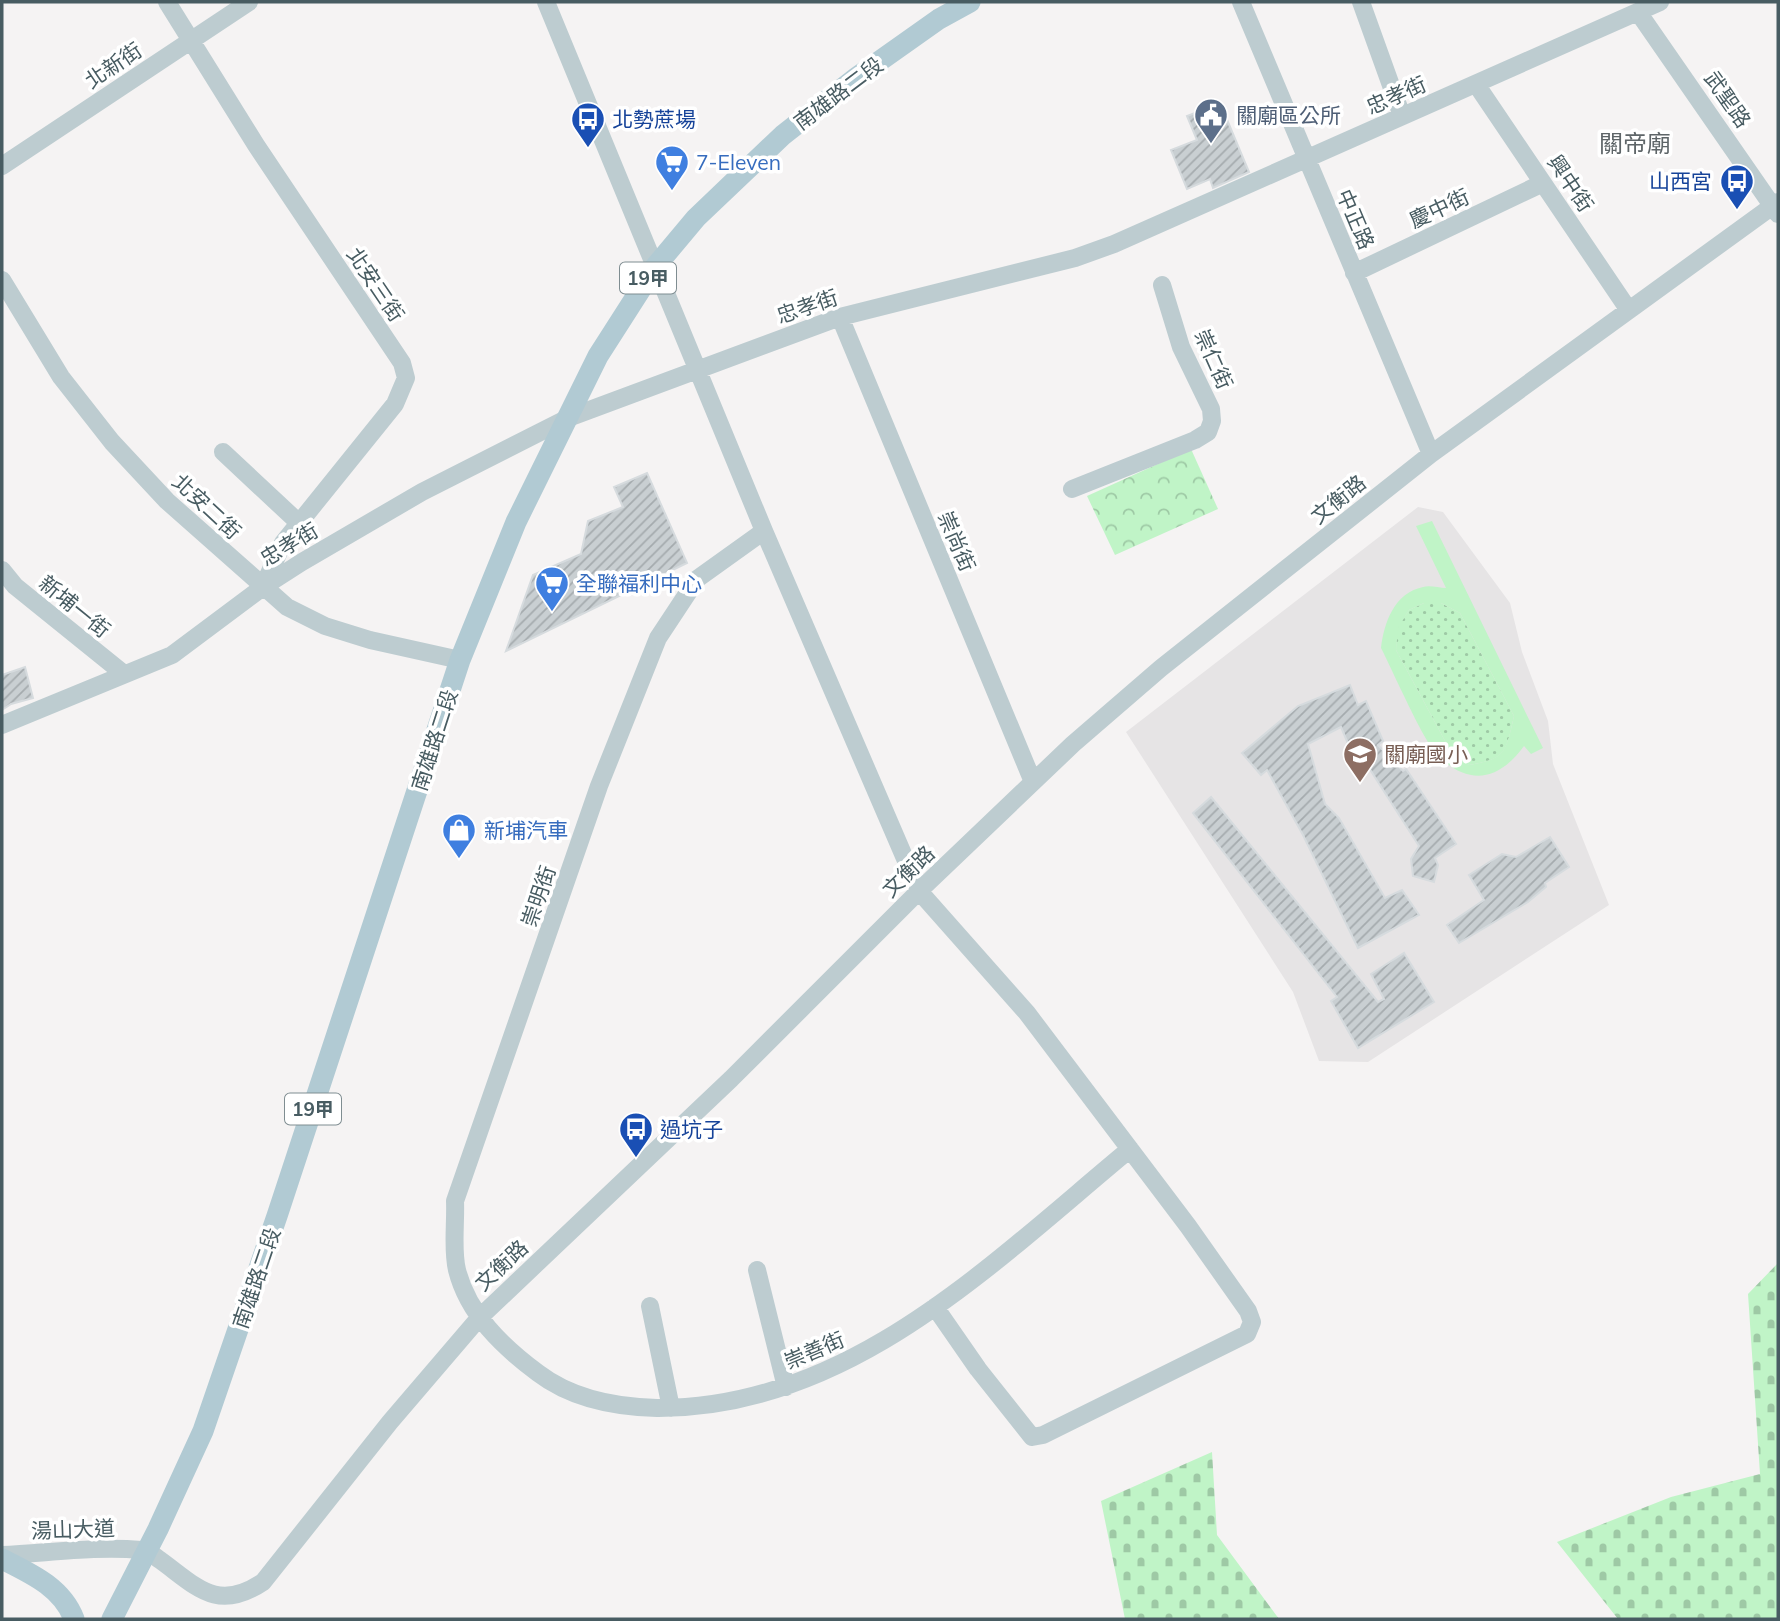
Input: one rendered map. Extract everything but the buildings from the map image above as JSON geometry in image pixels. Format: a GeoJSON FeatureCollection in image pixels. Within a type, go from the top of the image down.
{"type":"FeatureCollection","features":[{"type":"Feature","properties":{"kind":"main road","name":"南雄路二段"},"geometry":{"type":"LineString","coordinates":[[112,1619],[158,1529],[203,1431],[277,1216],[460,660],[516,522],[598,356],[655,267],[696,218],[783,135],[857,77],[939,19],[970,2]]}},
{"type":"Feature","properties":{"kind":"main road"},"geometry":{"type":"LineString","coordinates":[[2,1557],[50,1585],[71,1610],[74,1619]]}},
{"type":"Feature","properties":{"kind":"street","name":"北安三街"},"geometry":{"type":"LineString","coordinates":[[167,2],[402,363],[405,378],[396,404],[283,542],[263,587]]}},
{"type":"Feature","properties":{"kind":"street","name":"北新街"},"geometry":{"type":"LineString","coordinates":[[2,166],[249,2]]}},
{"type":"Feature","properties":{"kind":"street"},"geometry":{"type":"LineString","coordinates":[[546,2],[764,531],[919,891],[1027,1013],[1248,1311],[1252,1322],[1247,1334],[1043,1435],[1032,1437],[1009,1410],[936,1307]]}},
{"type":"Feature","properties":{"kind":"street","name":"中正路"},"geometry":{"type":"LineString","coordinates":[[1241,2],[1431,454]]}},
{"type":"Feature","properties":{"kind":"street"},"geometry":{"type":"LineString","coordinates":[[1361,2],[1402,116]]}},
{"type":"Feature","properties":{"kind":"street","name":"忠孝街"},"geometry":{"type":"LineString","coordinates":[[2,725],[172,655],[263,587],[422,492],[568,418],[839,317],[1075,258],[1152,230],[1660,2]]}},
{"type":"Feature","properties":{"kind":"street","name":"武聖路"},"geometry":{"type":"LineString","coordinates":[[1638,12],[1776,207]]}},
{"type":"Feature","properties":{"kind":"street","name":"興中街"},"geometry":{"type":"LineString","coordinates":[[1476,84],[1628,309]]}},
{"type":"Feature","properties":{"kind":"street","name":"慶中街"},"geometry":{"type":"LineString","coordinates":[[1354,273],[1543,183]]}},
{"type":"Feature","properties":{"kind":"street","name":"文衡路"},"geometry":{"type":"LineString","coordinates":[[145,1550],[200,1590],[215,1596],[232,1597],[249,1592],[263,1582],[390,1422],[479,1318],[731,1079],[1032,782],[1161,668],[1431,454],[1628,309],[1776,207]]}},
{"type":"Feature","properties":{"kind":"street","name":"北安二街"},"geometry":{"type":"LineString","coordinates":[[2,280],[61,377],[112,442],[167,501],[263,587],[288,607],[326,626],[370,640],[460,660]]}},
{"type":"Feature","properties":{"kind":"street","name":"崇仁街"},"geometry":{"type":"LineString","coordinates":[[1072,489],[1195,440],[1208,432],[1212,421],[1211,409],[1181,347],[1162,285]]}},
{"type":"Feature","properties":{"kind":"street","name":"崇尚街"},"geometry":{"type":"LineString","coordinates":[[839,317],[1032,782]]}},
{"type":"Feature","properties":{"kind":"street"},"geometry":{"type":"LineString","coordinates":[[223,452],[299,523]]}},
{"type":"Feature","properties":{"kind":"street","name":"崇明街"},"geometry":{"type":"LineString","coordinates":[[479,1318],[457,1270],[455,1201],[599,786],[664,628],[697,579],[764,531]]}},
{"type":"Feature","properties":{"kind":"street","name":"新埔一街"},"geometry":{"type":"LineString","coordinates":[[2,570],[15,586],[124,674]]}},
{"type":"Feature","properties":{"kind":"street","name":"崇善街"},"geometry":{"type":"LineString","coordinates":[[479,1318],[520,1360],[573,1394],[643,1408],[728,1403],[786,1387],[869,1351],[936,1307],[1130,1149]]}},
{"type":"Feature","properties":{"kind":"street"},"geometry":{"type":"LineString","coordinates":[[757,1270],[786,1387]]}},
{"type":"Feature","properties":{"kind":"street"},"geometry":{"type":"LineString","coordinates":[[650,1306],[671,1408]]}},
{"type":"Feature","properties":{"kind":"street","name":"湯山大道"},"geometry":{"type":"LineString","coordinates":[[2,1557],[145,1550]]}},
{"type":"Feature","properties":{"kind":"shaded area","name":"關廟國小"},"geometry":{"type":"Polygon","coordinates":[[[1418,507],[1443,512],[1510,603],[1522,652],[1548,721],[1553,764],[1609,905],[1368,1062],[1319,1061],[1293,992],[1126,732],[1418,507]]]}},
{"type":"Feature","properties":{"kind":"green space"},"geometry":{"type":"Polygon","coordinates":[[[1191,449],[1218,509],[1115,555],[1087,496],[1191,449]]]}},
{"type":"Feature","properties":{"kind":"green space"},"geometry":{"type":"Polygon","coordinates":[[[1432,521],[1543,748],[1531,754],[1524,746],[1505,766],[1495,772],[1484,775],[1462,773],[1439,757],[1417,722],[1381,648],[1388,619],[1398,602],[1413,590],[1426,586],[1446,588],[1416,526],[1432,521]],[[1424,603],[1409,610],[1398,628],[1396,650],[1451,752],[1469,765],[1481,763],[1491,760],[1502,751],[1509,738],[1514,716],[1460,613],[1441,603],[1424,603]]]}},
{"type":"Feature","properties":{"kind":"green space"},"geometry":{"type":"Polygon","coordinates":[[[1424,603],[1441,603],[1460,613],[1514,716],[1503,751],[1491,760],[1469,765],[1451,752],[1396,650],[1397,628],[1409,610],[1424,603]]]}},
{"type":"Feature","properties":{"kind":"green space"},"geometry":{"type":"Polygon","coordinates":[[[1778,1263],[1778,1619],[1618,1619],[1557,1542],[1671,1497],[1760,1474],[1748,1294],[1778,1263]]]}},
{"type":"Feature","properties":{"kind":"green space"},"geometry":{"type":"Polygon","coordinates":[[[1212,1452],[1217,1535],[1279,1619],[1125,1619],[1101,1501],[1212,1452]]]}},
{"type":"Feature","properties":{"kind":"place","name":"關廟區公所"},"geometry":{"type":"Point","coordinates":[1211,145]}},
{"type":"Feature","properties":{"kind":"place","name":"北勢蔗場"},"geometry":{"type":"Point","coordinates":[588,149]}},
{"type":"Feature","properties":{"kind":"place","name":"7-Eleven"},"geometry":{"type":"Point","coordinates":[672,192]}},
{"type":"Feature","properties":{"kind":"place","name":"山西宮"},"geometry":{"type":"Point","coordinates":[1737,211]}},
{"type":"Feature","properties":{"kind":"place","name":"全聯福利中心"},"geometry":{"type":"Point","coordinates":[552,613]}},
{"type":"Feature","properties":{"kind":"place","name":"關廟國小"},"geometry":{"type":"Point","coordinates":[1360,784]}},
{"type":"Feature","properties":{"kind":"place","name":"新埔汽車"},"geometry":{"type":"Point","coordinates":[459,860]}},
{"type":"Feature","properties":{"kind":"place","name":"過坑子"},"geometry":{"type":"Point","coordinates":[636,1159]}},
{"type":"Feature","properties":{"kind":"district","name":"關帝廟"},"geometry":{"type":"Point","coordinates":[1635,143]}}]}
